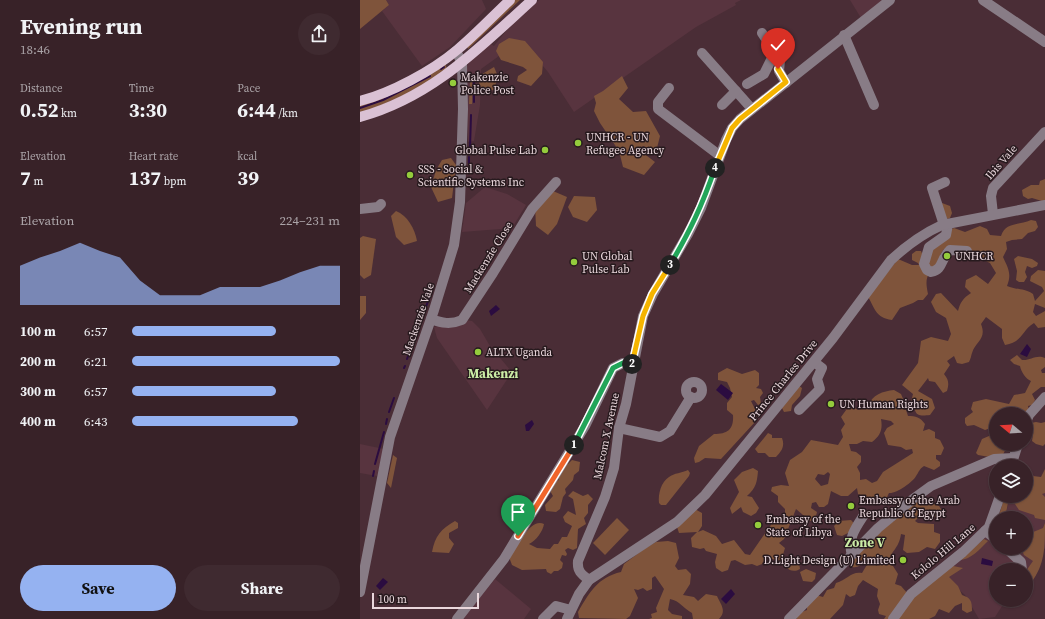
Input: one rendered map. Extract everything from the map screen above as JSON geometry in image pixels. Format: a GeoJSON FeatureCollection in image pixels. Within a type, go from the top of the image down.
{"type":"FeatureCollection","features":[{"type":"Feature","properties":{"kind":"main road"},"geometry":{"type":"LineString","coordinates":[[360,101],[379,96],[412,79],[456,51],[510,0]]}},
{"type":"Feature","properties":{"kind":"main road"},"geometry":{"type":"LineString","coordinates":[[360,117],[378,112],[407,100],[432,85],[462,63],[532,0]]}},
{"type":"Feature","properties":{"kind":"street","name":"Malcom X Avenue"},"geometry":{"type":"LineString","coordinates":[[589,580],[582,575],[578,568],[578,561],[605,497],[612,475],[619,428],[626,404],[632,364],[647,307],[652,294],[688,234],[701,208],[719,155],[732,128],[752,109],[890,0]]}},
{"type":"Feature","properties":{"kind":"street"},"geometry":{"type":"LineString","coordinates":[[983,0],[1045,42]]}},
{"type":"Feature","properties":{"kind":"street"},"geometry":{"type":"LineString","coordinates":[[762,33],[781,61],[779,71],[786,82]]}},
{"type":"Feature","properties":{"kind":"street"},"geometry":{"type":"LineString","coordinates":[[844,36],[874,104]]}},
{"type":"Feature","properties":{"kind":"street","name":"Mackenzie Vale"},"geometry":{"type":"LineString","coordinates":[[360,592],[390,437],[451,258],[458,222],[462,159],[462,63],[456,51]]}},
{"type":"Feature","properties":{"kind":"street"},"geometry":{"type":"LineString","coordinates":[[747,84],[764,74],[775,52]]}},
{"type":"Feature","properties":{"kind":"street"},"geometry":{"type":"LineString","coordinates":[[702,53],[752,109]]}},
{"type":"Feature","properties":{"kind":"street"},"geometry":{"type":"LineString","coordinates":[[669,88],[658,102],[658,109],[719,155]]}},
{"type":"Feature","properties":{"kind":"street"},"geometry":{"type":"LineString","coordinates":[[722,105],[736,91]]}},
{"type":"Feature","properties":{"kind":"street","name":"Ibis Vale"},"geometry":{"type":"LineString","coordinates":[[993,214],[991,196],[993,188],[1045,132]]}},
{"type":"Feature","properties":{"kind":"street","name":"Mackenzie Close"},"geometry":{"type":"LineString","coordinates":[[431,319],[443,323],[462,320],[532,209],[556,182]]}},
{"type":"Feature","properties":{"kind":"street"},"geometry":{"type":"LineString","coordinates":[[945,182],[932,188],[946,224],[946,235],[929,247],[924,264],[927,270],[931,272],[937,271],[941,266],[944,255],[950,250],[967,251]]}},
{"type":"Feature","properties":{"kind":"street"},"geometry":{"type":"LineString","coordinates":[[360,209],[378,207],[381,204]]}},
{"type":"Feature","properties":{"kind":"street","name":"Prince Charles Drive"},"geometry":{"type":"LineString","coordinates":[[569,614],[589,580],[647,543],[687,513],[705,495],[814,362],[891,260],[927,232],[946,224],[1045,205]]}},
{"type":"Feature","properties":{"kind":"street"},"geometry":{"type":"LineString","coordinates":[[799,410],[820,389],[818,379],[822,368],[814,362]]}},
{"type":"Feature","properties":{"kind":"street"},"geometry":{"type":"LineString","coordinates":[[457,619],[504,559],[538,505],[585,426],[613,368],[623,363],[632,364]]}},
{"type":"Feature","properties":{"kind":"street"},"geometry":{"type":"LineString","coordinates":[[619,428],[660,437],[665,435],[670,431],[691,397]]}},
{"type":"Feature","properties":{"kind":"street"},"geometry":{"type":"LineString","coordinates":[[1033,410],[1045,397]]}},
{"type":"Feature","properties":{"kind":"street"},"geometry":{"type":"LineString","coordinates":[[789,619],[903,506],[931,486],[989,461]]}},
{"type":"Feature","properties":{"kind":"street","name":"Kololo Hill Lane"},"geometry":{"type":"LineString","coordinates":[[893,619],[901,606],[916,590],[985,531],[992,522],[998,503]]}},
{"type":"Feature","properties":{"kind":"street"},"geometry":{"type":"LineString","coordinates":[[852,555],[849,546],[851,538],[864,515]]}},
{"type":"Feature","properties":{"kind":"street"},"geometry":{"type":"LineString","coordinates":[[985,531],[989,534]]}},
{"type":"Feature","properties":{"kind":"street"},"geometry":{"type":"LineString","coordinates":[[1014,555],[1021,563]]}},
{"type":"Feature","properties":{"kind":"street"},"geometry":{"type":"LineString","coordinates":[[544,619],[556,606],[569,614]]}},
{"type":"Feature","properties":{"kind":"shaded area"},"geometry":{"type":"Polygon","coordinates":[[[360,0],[386,0],[389,5],[360,29],[360,0]]]}},
{"type":"Feature","properties":{"kind":"shaded area"},"geometry":{"type":"Polygon","coordinates":[[[386,0],[482,0],[486,9],[450,47],[422,66],[382,11],[389,5],[386,0]]]}},
{"type":"Feature","properties":{"kind":"shaded area"},"geometry":{"type":"Polygon","coordinates":[[[515,0],[520,0],[468,49],[467,46],[515,0]]]}},
{"type":"Feature","properties":{"kind":"shaded area"},"geometry":{"type":"Polygon","coordinates":[[[539,0],[741,0],[735,3],[736,5],[696,27],[574,112],[548,72],[521,40],[481,69],[480,105],[474,141],[468,142],[467,66],[471,59],[489,43],[494,46],[510,26],[539,0]]]}},
{"type":"Feature","properties":{"kind":"shaded area"},"geometry":{"type":"Polygon","coordinates":[[[850,0],[883,0],[861,18],[850,0]]]}},
{"type":"Feature","properties":{"kind":"shaded area"},"geometry":{"type":"Polygon","coordinates":[[[509,38],[525,41],[543,62],[542,74],[531,86],[517,81],[518,76],[527,70],[523,67],[501,60],[496,51],[499,44],[509,38]]]}},
{"type":"Feature","properties":{"kind":"shaded area"},"geometry":{"type":"Polygon","coordinates":[[[445,63],[447,69],[426,82],[394,100],[360,113],[360,105],[445,63]]]}},
{"type":"Feature","properties":{"kind":"shaded area"},"geometry":{"type":"Polygon","coordinates":[[[494,67],[497,74],[495,90],[483,91],[479,83],[479,76],[494,67]]]}},
{"type":"Feature","properties":{"kind":"shaded area"},"geometry":{"type":"Polygon","coordinates":[[[622,76],[628,88],[619,99],[633,112],[646,111],[660,136],[656,152],[643,146],[638,149],[655,162],[644,175],[623,167],[619,151],[600,123],[594,111],[596,103],[594,96],[622,76]]]}},
{"type":"Feature","properties":{"kind":"shaded area"},"geometry":{"type":"Polygon","coordinates":[[[472,80],[472,104],[469,104],[470,81],[472,80]]]}},
{"type":"Feature","properties":{"kind":"shaded area"},"geometry":{"type":"Polygon","coordinates":[[[451,158],[456,165],[452,198],[438,202],[431,187],[436,170],[442,160],[451,158]]]}},
{"type":"Feature","properties":{"kind":"shaded area"},"geometry":{"type":"Polygon","coordinates":[[[1045,179],[1045,202],[1032,198],[1028,199],[1023,196],[1022,190],[1031,185],[1039,185],[1040,181],[1045,179]]]}},
{"type":"Feature","properties":{"kind":"shaded area"},"geometry":{"type":"Polygon","coordinates":[[[485,187],[507,194],[526,205],[512,228],[462,232],[466,203],[485,187]]]}},
{"type":"Feature","properties":{"kind":"shaded area"},"geometry":{"type":"Polygon","coordinates":[[[553,191],[567,197],[557,224],[548,235],[536,226],[535,206],[553,191]]]}},
{"type":"Feature","properties":{"kind":"shaded area"},"geometry":{"type":"Polygon","coordinates":[[[574,196],[595,197],[597,210],[587,222],[573,217],[568,207],[574,196]]]}},
{"type":"Feature","properties":{"kind":"shaded area"},"geometry":{"type":"Polygon","coordinates":[[[942,203],[950,206],[952,213],[950,218],[940,221],[942,203]]]}},
{"type":"Feature","properties":{"kind":"shaded area"},"geometry":{"type":"Polygon","coordinates":[[[396,211],[404,216],[410,223],[417,241],[404,245],[396,237],[391,216],[396,211]]]}},
{"type":"Feature","properties":{"kind":"shaded area"},"geometry":{"type":"Polygon","coordinates":[[[1031,220],[1036,221],[1038,227],[1035,231],[1028,233],[1022,239],[1006,242],[1007,249],[1003,257],[1009,274],[1007,286],[1030,292],[1033,294],[1035,301],[1044,291],[1042,287],[1030,281],[1031,276],[1038,270],[1045,271],[1045,308],[1035,304],[1033,312],[1036,316],[1045,311],[1045,327],[1038,328],[1034,323],[1019,339],[1011,344],[1005,345],[1002,338],[1002,329],[986,317],[981,324],[983,333],[982,337],[974,349],[969,362],[962,364],[957,363],[954,356],[947,361],[950,365],[944,374],[947,378],[948,386],[947,391],[943,393],[935,382],[929,381],[928,378],[918,391],[932,399],[935,408],[930,415],[920,415],[916,413],[911,402],[913,394],[902,385],[918,363],[921,341],[931,337],[948,341],[951,334],[946,318],[936,312],[931,302],[936,294],[941,293],[958,311],[962,301],[971,293],[965,287],[966,280],[976,275],[988,284],[996,273],[990,263],[971,254],[966,248],[944,249],[940,255],[940,261],[932,269],[928,276],[926,283],[928,294],[923,300],[918,300],[900,308],[892,320],[886,319],[879,315],[868,297],[898,259],[912,265],[919,265],[912,260],[912,254],[916,251],[921,251],[923,256],[948,231],[954,228],[965,232],[980,226],[987,229],[990,235],[1001,236],[1006,228],[1031,220]]]}},
{"type":"Feature","properties":{"kind":"shaded area"},"geometry":{"type":"Polygon","coordinates":[[[363,236],[376,239],[371,275],[364,279],[360,275],[360,238],[363,236]]]}},
{"type":"Feature","properties":{"kind":"shaded area"},"geometry":{"type":"Polygon","coordinates":[[[1018,256],[1032,259],[1038,263],[1037,266],[1032,268],[1027,266],[1025,272],[1027,277],[1024,282],[1019,282],[1016,280],[1017,271],[1014,259],[1018,256]]]}},
{"type":"Feature","properties":{"kind":"shaded area"},"geometry":{"type":"Polygon","coordinates":[[[360,296],[366,296],[366,313],[360,320],[360,296]]]}},
{"type":"Feature","properties":{"kind":"shaded area"},"geometry":{"type":"Polygon","coordinates":[[[496,305],[500,309],[491,316],[489,311],[496,305]]]}},
{"type":"Feature","properties":{"kind":"shaded area"},"geometry":{"type":"Polygon","coordinates":[[[465,320],[472,321],[480,329],[490,346],[512,372],[487,410],[437,338],[434,327],[465,320]]]}},
{"type":"Feature","properties":{"kind":"shaded area"},"geometry":{"type":"Polygon","coordinates":[[[1027,344],[1031,349],[1027,357],[1020,354],[1027,344]]]}},
{"type":"Feature","properties":{"kind":"shaded area"},"geometry":{"type":"Polygon","coordinates":[[[1017,355],[1022,360],[1028,360],[1036,357],[1045,358],[1045,367],[1041,370],[1042,373],[1045,373],[1045,387],[1041,387],[1032,394],[1035,400],[1032,405],[1028,407],[989,407],[989,429],[985,430],[974,425],[967,426],[965,423],[965,418],[973,412],[971,409],[973,402],[986,399],[1009,404],[1014,395],[1025,393],[1031,381],[1027,379],[1021,371],[1020,366],[1014,364],[1010,360],[1017,355]]]}},
{"type":"Feature","properties":{"kind":"shaded area"},"geometry":{"type":"Polygon","coordinates":[[[727,368],[742,374],[755,370],[759,373],[759,385],[756,388],[761,389],[763,393],[760,397],[761,404],[758,405],[754,400],[751,401],[757,413],[755,422],[721,459],[705,458],[695,463],[694,458],[699,446],[714,434],[726,432],[731,428],[733,415],[727,410],[727,403],[732,397],[730,388],[727,382],[718,380],[718,373],[727,368]]]}},
{"type":"Feature","properties":{"kind":"shaded area"},"geometry":{"type":"Polygon","coordinates":[[[721,384],[733,393],[728,400],[716,390],[721,384]]]}},
{"type":"Feature","properties":{"kind":"shaded area"},"geometry":{"type":"Polygon","coordinates":[[[799,386],[802,388],[800,396],[792,405],[791,411],[784,412],[781,406],[799,386]]]}},
{"type":"Feature","properties":{"kind":"shaded area"},"geometry":{"type":"Polygon","coordinates":[[[894,390],[901,394],[904,401],[901,408],[906,410],[908,416],[918,417],[925,424],[923,431],[929,429],[935,432],[935,438],[940,440],[944,448],[941,455],[936,455],[936,459],[940,462],[940,466],[934,470],[924,466],[920,469],[912,481],[900,490],[889,493],[884,503],[879,505],[871,497],[867,498],[858,494],[857,488],[848,496],[841,496],[831,491],[828,504],[824,507],[819,507],[816,502],[812,503],[811,508],[817,512],[815,520],[810,521],[796,509],[784,539],[779,543],[785,548],[781,561],[767,556],[762,564],[757,566],[752,564],[745,565],[735,560],[731,561],[728,570],[722,572],[716,568],[715,562],[717,554],[706,551],[704,548],[700,549],[692,547],[691,538],[697,532],[679,533],[676,524],[693,508],[702,513],[702,526],[698,532],[703,530],[716,536],[722,544],[734,540],[745,554],[750,555],[775,519],[785,514],[785,509],[778,502],[778,496],[771,491],[772,487],[781,485],[789,486],[785,473],[790,460],[802,452],[811,440],[838,445],[843,437],[841,430],[845,424],[841,417],[849,406],[859,410],[868,406],[872,399],[878,394],[894,390]],[[881,419],[882,426],[880,432],[872,442],[863,441],[857,444],[849,444],[851,451],[856,452],[861,456],[861,462],[857,467],[860,473],[860,480],[866,479],[872,483],[877,481],[883,472],[913,453],[912,449],[906,450],[901,447],[888,445],[884,433],[887,428],[894,424],[891,421],[881,419]],[[828,472],[824,475],[818,474],[815,479],[821,486],[828,484],[830,474],[828,472]]]}},
{"type":"Feature","properties":{"kind":"shaded area"},"geometry":{"type":"Polygon","coordinates":[[[532,420],[534,424],[529,431],[526,431],[525,425],[532,420]]]}},
{"type":"Feature","properties":{"kind":"shaded area"},"geometry":{"type":"Polygon","coordinates":[[[1045,422],[1045,444],[1043,446],[1033,442],[1033,423],[1045,422]]]}},
{"type":"Feature","properties":{"kind":"shaded area"},"geometry":{"type":"Polygon","coordinates":[[[768,433],[772,435],[772,438],[782,438],[782,448],[776,457],[769,457],[765,453],[758,453],[755,449],[768,433]]]}},
{"type":"Feature","properties":{"kind":"shaded area"},"geometry":{"type":"Polygon","coordinates":[[[989,436],[989,451],[1005,451],[1001,459],[978,455],[976,453],[982,439],[989,436]]]}},
{"type":"Feature","properties":{"kind":"shaded area"},"geometry":{"type":"Polygon","coordinates":[[[360,444],[384,449],[377,476],[360,473],[360,444]]]}},
{"type":"Feature","properties":{"kind":"shaded area"},"geometry":{"type":"Polygon","coordinates":[[[393,455],[397,458],[391,488],[387,483],[393,455]]]}},
{"type":"Feature","properties":{"kind":"shaded area"},"geometry":{"type":"Polygon","coordinates":[[[572,460],[580,462],[579,471],[574,475],[573,480],[565,489],[566,493],[563,497],[560,509],[556,512],[546,511],[545,505],[553,496],[549,489],[550,484],[559,480],[557,474],[564,465],[568,464],[572,460]]]}},
{"type":"Feature","properties":{"kind":"shaded area"},"geometry":{"type":"Polygon","coordinates":[[[753,468],[758,471],[756,482],[747,496],[752,497],[759,508],[756,513],[751,516],[743,512],[741,507],[732,514],[730,508],[739,492],[734,480],[742,472],[753,468]]]}},
{"type":"Feature","properties":{"kind":"shaded area"},"geometry":{"type":"Polygon","coordinates":[[[1045,469],[1045,493],[1042,494],[1045,497],[1045,520],[1035,518],[1033,511],[1019,510],[1015,504],[1008,503],[1033,503],[1033,476],[1041,477],[1045,469]]]}},
{"type":"Feature","properties":{"kind":"shaded area"},"geometry":{"type":"Polygon","coordinates":[[[688,470],[690,473],[689,476],[666,505],[661,505],[659,503],[659,496],[666,479],[688,470]]]}},
{"type":"Feature","properties":{"kind":"shaded area"},"geometry":{"type":"Polygon","coordinates":[[[1033,475],[1045,491],[1045,548],[1033,563],[989,563],[989,607],[1001,607],[995,617],[979,619],[965,595],[947,579],[951,566],[970,552],[989,534],[989,555],[1033,555],[1033,511],[1007,511],[1008,503],[1033,503],[1033,475]]]}},
{"type":"Feature","properties":{"kind":"shaded area"},"geometry":{"type":"Polygon","coordinates":[[[573,491],[583,496],[588,494],[593,499],[588,505],[588,513],[584,518],[586,524],[578,529],[577,548],[573,550],[568,548],[565,550],[567,554],[566,556],[562,555],[560,560],[563,563],[562,568],[551,574],[547,572],[546,569],[522,570],[512,565],[509,557],[524,534],[534,525],[539,523],[544,524],[539,536],[529,544],[537,548],[550,549],[554,544],[558,544],[562,537],[567,537],[572,526],[565,522],[563,517],[568,511],[576,515],[573,499],[568,496],[573,491]]]}},
{"type":"Feature","properties":{"kind":"shaded area"},"geometry":{"type":"Polygon","coordinates":[[[923,497],[939,506],[945,515],[939,518],[923,513],[915,521],[918,523],[934,524],[934,532],[940,534],[940,542],[935,549],[927,547],[919,552],[907,553],[903,550],[905,535],[901,534],[898,544],[889,560],[889,564],[893,566],[898,574],[895,584],[901,586],[908,594],[953,566],[963,568],[949,577],[958,586],[962,595],[970,600],[972,611],[967,613],[962,610],[962,603],[955,606],[949,613],[939,609],[935,616],[929,619],[884,619],[886,616],[879,614],[878,610],[880,604],[877,596],[878,589],[863,580],[858,586],[855,595],[850,597],[846,594],[843,605],[830,619],[796,619],[799,613],[807,610],[807,606],[816,595],[823,597],[827,590],[834,588],[836,583],[852,574],[862,573],[868,563],[864,562],[859,566],[854,567],[850,566],[849,561],[890,522],[893,522],[923,497]]]}},
{"type":"Feature","properties":{"kind":"shaded area"},"geometry":{"type":"Polygon","coordinates":[[[1003,503],[1008,503],[1006,511],[1000,511],[1003,503]]]}},
{"type":"Feature","properties":{"kind":"shaded area"},"geometry":{"type":"Polygon","coordinates":[[[617,518],[629,530],[605,555],[593,543],[617,518]]]}},
{"type":"Feature","properties":{"kind":"shaded area"},"geometry":{"type":"Polygon","coordinates":[[[851,520],[858,528],[842,536],[837,535],[834,526],[839,521],[851,520]]]}},
{"type":"Feature","properties":{"kind":"shaded area"},"geometry":{"type":"Polygon","coordinates":[[[455,521],[458,523],[458,528],[449,533],[449,538],[454,544],[449,553],[432,552],[439,534],[455,521]]]}},
{"type":"Feature","properties":{"kind":"shaded area"},"geometry":{"type":"Polygon","coordinates":[[[1045,523],[1042,562],[1033,580],[1033,563],[1032,563],[1033,561],[1024,555],[1033,555],[1033,532],[1043,528],[1045,523]]]}},
{"type":"Feature","properties":{"kind":"shaded area"},"geometry":{"type":"Polygon","coordinates":[[[984,539],[988,541],[975,554],[963,560],[959,560],[984,539]]]}},
{"type":"Feature","properties":{"kind":"shaded area"},"geometry":{"type":"Polygon","coordinates":[[[668,541],[676,543],[679,558],[675,566],[678,570],[686,569],[691,574],[690,584],[683,595],[694,597],[698,601],[706,594],[717,596],[722,605],[723,611],[719,619],[693,619],[692,613],[676,601],[670,599],[668,610],[672,614],[682,616],[682,619],[649,619],[652,618],[651,614],[657,612],[656,608],[664,589],[655,576],[652,578],[652,589],[647,591],[643,588],[638,590],[634,589],[638,598],[630,616],[626,619],[579,618],[578,612],[582,605],[590,592],[600,582],[613,574],[621,572],[624,564],[644,549],[656,542],[668,541]]]}},
{"type":"Feature","properties":{"kind":"shaded area"},"geometry":{"type":"Polygon","coordinates":[[[787,557],[792,562],[799,563],[800,569],[794,571],[789,569],[784,562],[784,559],[787,557]]]}},
{"type":"Feature","properties":{"kind":"shaded area"},"geometry":{"type":"Polygon","coordinates":[[[982,558],[993,561],[993,563],[989,563],[989,565],[981,564],[982,558]]]}},
{"type":"Feature","properties":{"kind":"shaded area"},"geometry":{"type":"Polygon","coordinates":[[[806,569],[816,573],[815,579],[812,582],[803,581],[800,572],[806,569]]]}},
{"type":"Feature","properties":{"kind":"shaded area"},"geometry":{"type":"Polygon","coordinates":[[[383,578],[388,582],[380,590],[376,586],[383,578]]]}},
{"type":"Feature","properties":{"kind":"shaded area"},"geometry":{"type":"Polygon","coordinates":[[[495,579],[531,609],[524,619],[462,619],[495,579]]]}},
{"type":"Feature","properties":{"kind":"shaded area"},"geometry":{"type":"Polygon","coordinates":[[[731,589],[735,594],[726,604],[721,599],[731,589]]]}},
{"type":"Feature","properties":{"kind":"waterway"},"geometry":{"type":"LineString","coordinates":[[360,108],[383,100],[430,76]]}},
{"type":"Feature","properties":{"kind":"waterway"},"geometry":{"type":"LineString","coordinates":[[474,82],[474,102]]}},
{"type":"Feature","properties":{"kind":"waterway"},"geometry":{"type":"LineString","coordinates":[[470,148],[471,115]]}},
{"type":"Feature","properties":{"kind":"waterway"},"geometry":{"type":"LineString","coordinates":[[469,157],[469,164]]}},
{"type":"Feature","properties":{"kind":"waterway"},"geometry":{"type":"LineString","coordinates":[[423,314],[429,299]]}},
{"type":"Feature","properties":{"kind":"waterway"},"geometry":{"type":"LineString","coordinates":[[407,359],[421,320]]}},
{"type":"Feature","properties":{"kind":"waterway"},"geometry":{"type":"LineString","coordinates":[[389,412],[394,398]]}},
{"type":"Feature","properties":{"kind":"waterway"},"geometry":{"type":"LineString","coordinates":[[386,424],[387,419]]}},
{"type":"Feature","properties":{"kind":"waterway"},"geometry":{"type":"LineString","coordinates":[[375,464],[384,432]]}},
{"type":"Feature","properties":{"kind":"waterway"},"geometry":{"type":"LineString","coordinates":[[373,476],[374,471]]}},
{"type":"Feature","properties":{"kind":"place","name":"Makenzie Police Post"},"geometry":{"type":"Point","coordinates":[453,83]}},
{"type":"Feature","properties":{"kind":"place","name":"UNHCR - UN Refugee Agency"},"geometry":{"type":"Point","coordinates":[578,143]}},
{"type":"Feature","properties":{"kind":"place","name":"Global Pulse Lab"},"geometry":{"type":"Point","coordinates":[545,150]}},
{"type":"Feature","properties":{"kind":"place","name":"SSS - Social & Scientific Systems Inc"},"geometry":{"type":"Point","coordinates":[410,175]}},
{"type":"Feature","properties":{"kind":"place","name":"UNHCR"},"geometry":{"type":"Point","coordinates":[947,256]}},
{"type":"Feature","properties":{"kind":"place","name":"UN Global Pulse Lab"},"geometry":{"type":"Point","coordinates":[574,262]}},
{"type":"Feature","properties":{"kind":"place","name":"ALTX Uganda"},"geometry":{"type":"Point","coordinates":[478,352]}},
{"type":"Feature","properties":{"kind":"place","name":"UN Human Rights"},"geometry":{"type":"Point","coordinates":[831,404]}},
{"type":"Feature","properties":{"kind":"place","name":"Embassy of the Arab Republic of Egypt"},"geometry":{"type":"Point","coordinates":[851,506]}},
{"type":"Feature","properties":{"kind":"place","name":"Embassy of the State of Libya"},"geometry":{"type":"Point","coordinates":[758,525]}},
{"type":"Feature","properties":{"kind":"place","name":"D.Light Design (U) Limited"},"geometry":{"type":"Point","coordinates":[903,560]}},
{"type":"Feature","properties":{"kind":"district","name":"Makenzi"},"geometry":{"type":"Point","coordinates":[493,373]}},
{"type":"Feature","properties":{"kind":"district","name":"Zone V"},"geometry":{"type":"Point","coordinates":[865,542]}},
{"type":"Feature","properties":{"kind":"route"},"geometry":{"type":"LineString","coordinates":[[518,536],[564,463],[585,426],[613,368],[623,363],[632,364],[643,316],[652,294],[688,234],[701,208],[726,140],[732,128],[740,119],[786,82],[778,69]]}}]}
